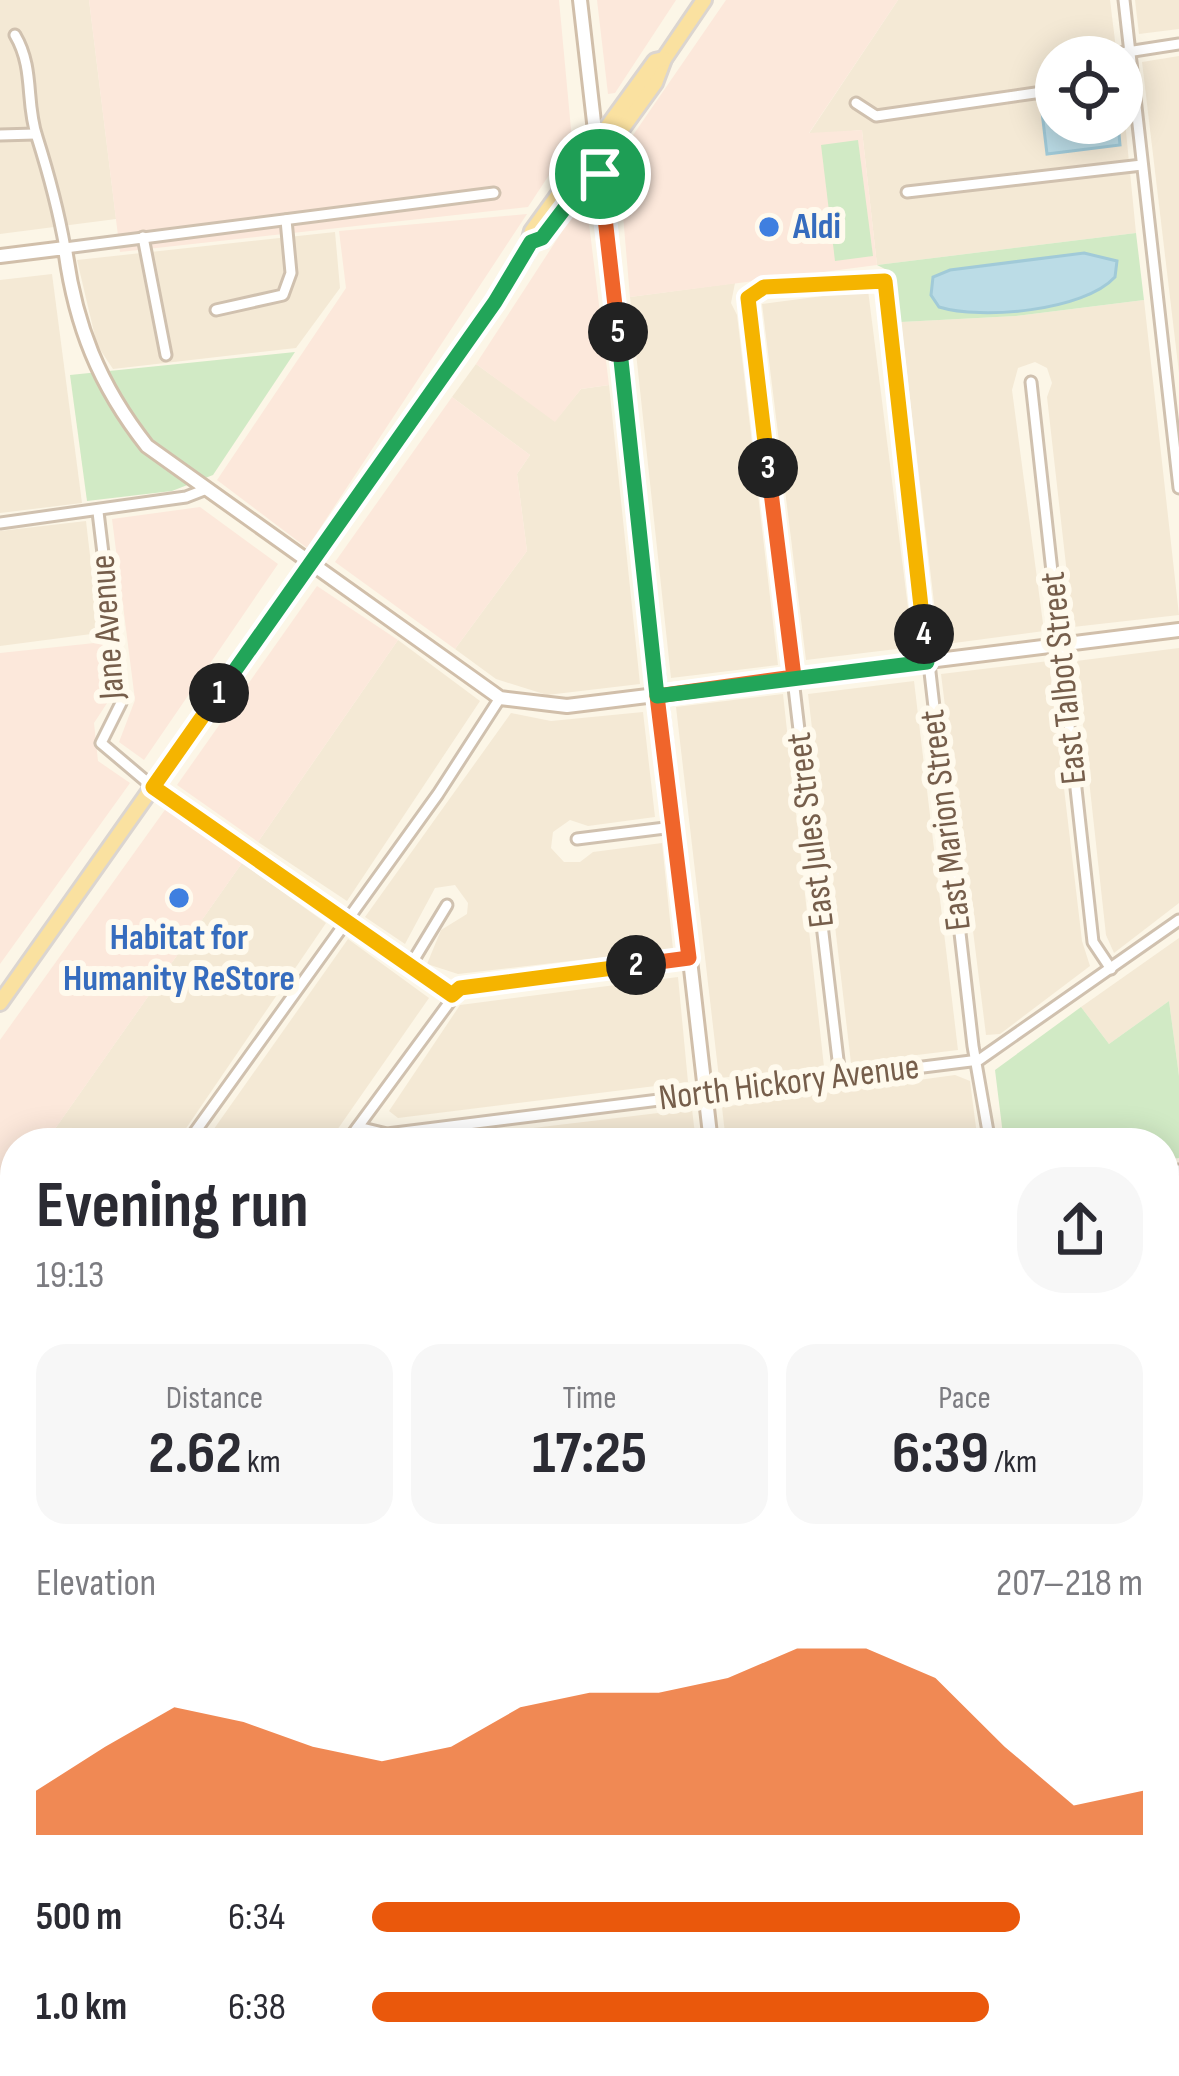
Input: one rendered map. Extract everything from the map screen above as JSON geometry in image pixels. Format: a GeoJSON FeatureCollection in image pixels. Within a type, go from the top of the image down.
{"type":"FeatureCollection","features":[{"type":"Feature","properties":{"kind":"main road"},"geometry":{"type":"LineString","coordinates":[[531,242],[542,238],[599,163],[655,83],[664,59],[704,0]]}},
{"type":"Feature","properties":{"kind":"main road"},"geometry":{"type":"LineString","coordinates":[[0,1003],[495,302],[531,242],[532,231],[655,61],[664,59]]}},
{"type":"Feature","properties":{"kind":"street"},"geometry":{"type":"LineString","coordinates":[[580,0],[709,1128]]}},
{"type":"Feature","properties":{"kind":"street"},"geometry":{"type":"LineString","coordinates":[[1124,0],[1128,36]]}},
{"type":"Feature","properties":{"kind":"street"},"geometry":{"type":"LineString","coordinates":[[2,29],[18,31],[30,68],[35,134],[54,178],[83,338],[108,397],[147,446],[204,490],[500,698],[567,706],[1179,630]]}},
{"type":"Feature","properties":{"kind":"street"},"geometry":{"type":"LineString","coordinates":[[1143,48],[1179,44]]}},
{"type":"Feature","properties":{"kind":"street"},"geometry":{"type":"LineString","coordinates":[[856,104],[876,116],[1035,93]]}},
{"type":"Feature","properties":{"kind":"street"},"geometry":{"type":"LineString","coordinates":[[0,135],[35,134]]}},
{"type":"Feature","properties":{"kind":"street"},"geometry":{"type":"LineString","coordinates":[[1140,144],[1179,488]]}},
{"type":"Feature","properties":{"kind":"street"},"geometry":{"type":"LineString","coordinates":[[908,192],[1142,165]]}},
{"type":"Feature","properties":{"kind":"street"},"geometry":{"type":"LineString","coordinates":[[0,256],[494,193]]}},
{"type":"Feature","properties":{"kind":"street"},"geometry":{"type":"LineString","coordinates":[[216,310],[283,295],[291,273],[286,220]]}},
{"type":"Feature","properties":{"kind":"street"},"geometry":{"type":"LineString","coordinates":[[143,237],[166,355]]}},
{"type":"Feature","properties":{"kind":"street","name":"East Jules Street"},"geometry":{"type":"LineString","coordinates":[[840,1077],[748,298],[764,287],[885,281]]}},
{"type":"Feature","properties":{"kind":"street","name":"East Marion Street"},"geometry":{"type":"LineString","coordinates":[[885,281],[927,662],[988,1128]]}},
{"type":"Feature","properties":{"kind":"street","name":"East Talbot Street"},"geometry":{"type":"LineString","coordinates":[[1031,382],[1093,941],[1111,969]]}},
{"type":"Feature","properties":{"kind":"street"},"geometry":{"type":"LineString","coordinates":[[0,523],[98,512],[204,490]]}},
{"type":"Feature","properties":{"kind":"street","name":"Jane Avenue"},"geometry":{"type":"LineString","coordinates":[[98,512],[121,703],[101,743],[153,787]]}},
{"type":"Feature","properties":{"kind":"street"},"geometry":{"type":"LineString","coordinates":[[198,1128],[500,698]]}},
{"type":"Feature","properties":{"kind":"street"},"geometry":{"type":"LineString","coordinates":[[153,787],[452,995]]}},
{"type":"Feature","properties":{"kind":"street"},"geometry":{"type":"LineString","coordinates":[[577,839],[673,827]]}},
{"type":"Feature","properties":{"kind":"street"},"geometry":{"type":"LineString","coordinates":[[410,966],[446,905]]}},
{"type":"Feature","properties":{"kind":"street","name":"North Hickory Avenue"},"geometry":{"type":"LineString","coordinates":[[434,1128],[979,1060],[1179,920]]}},
{"type":"Feature","properties":{"kind":"street"},"geometry":{"type":"LineString","coordinates":[[358,1127],[460,988],[689,958]]}},
{"type":"Feature","properties":{"kind":"street","name":"North Hickory Avenue"},"geometry":{"type":"LineString","coordinates":[[358,1127],[362,1128]]}},
{"type":"Feature","properties":{"kind":"shaded area"},"geometry":{"type":"Polygon","coordinates":[[[0,0],[89,0],[116,219],[0,234],[0,0]]]}},
{"type":"Feature","properties":{"kind":"shaded area"},"geometry":{"type":"Polygon","coordinates":[[[89,0],[559,0],[572,140],[528,207],[120,252],[89,0]]]}},
{"type":"Feature","properties":{"kind":"shaded area"},"geometry":{"type":"Polygon","coordinates":[[[597,0],[676,0],[615,93],[608,94],[597,0]]]}},
{"type":"Feature","properties":{"kind":"shaded area"},"geometry":{"type":"Polygon","coordinates":[[[726,0],[898,0],[809,133],[862,130],[877,265],[630,297],[618,157],[726,0]]]}},
{"type":"Feature","properties":{"kind":"shaded area"},"geometry":{"type":"Polygon","coordinates":[[[898,0],[1110,0],[1114,36],[1035,36],[1035,144],[1127,144],[1136,233],[877,265],[862,130],[808,135],[898,0]]]}},
{"type":"Feature","properties":{"kind":"shaded area"},"geometry":{"type":"Polygon","coordinates":[[[1135,0],[1179,0],[1179,29],[1139,34],[1135,0]]]}},
{"type":"Feature","properties":{"kind":"shaded area"},"geometry":{"type":"Polygon","coordinates":[[[1179,56],[1179,373],[1143,70],[1143,62],[1179,56]]]}},
{"type":"Feature","properties":{"kind":"shaded area"},"geometry":{"type":"Polygon","coordinates":[[[583,209],[588,216],[609,385],[581,389],[555,422],[476,364],[576,210],[583,209]]]}},
{"type":"Feature","properties":{"kind":"shaded area"},"geometry":{"type":"Polygon","coordinates":[[[527,214],[307,548],[217,480],[346,288],[339,231],[527,214]]]}},
{"type":"Feature","properties":{"kind":"shaded area"},"geometry":{"type":"Polygon","coordinates":[[[335,232],[340,288],[296,348],[113,369],[97,345],[77,260],[335,232]]]}},
{"type":"Feature","properties":{"kind":"shaded area"},"geometry":{"type":"Polygon","coordinates":[[[52,274],[82,503],[0,513],[0,280],[52,274]]]}},
{"type":"Feature","properties":{"kind":"shaded area"},"geometry":{"type":"Polygon","coordinates":[[[735,283],[731,303],[737,315],[778,665],[671,678],[630,297],[735,283]]]}},
{"type":"Feature","properties":{"kind":"shaded area"},"geometry":{"type":"Polygon","coordinates":[[[868,290],[913,647],[806,660],[762,304],[868,290]]]}},
{"type":"Feature","properties":{"kind":"shaded area"},"geometry":{"type":"Polygon","coordinates":[[[1144,300],[1179,615],[1073,627],[1047,397],[1052,383],[1047,368],[1035,362],[1018,368],[1012,390],[1044,631],[939,645],[901,322],[1016,316],[1144,300]]]}},
{"type":"Feature","properties":{"kind":"shaded area"},"geometry":{"type":"Polygon","coordinates":[[[476,364],[555,421],[581,389],[609,385],[640,684],[547,695],[496,679],[455,649],[527,551],[517,474],[530,455],[452,397],[476,364]]]}},
{"type":"Feature","properties":{"kind":"shaded area"},"geometry":{"type":"Polygon","coordinates":[[[452,397],[530,455],[517,474],[527,551],[455,649],[335,562],[452,397]]]}},
{"type":"Feature","properties":{"kind":"shaded area"},"geometry":{"type":"Polygon","coordinates":[[[200,507],[278,564],[144,760],[119,742],[135,700],[112,519],[200,507]]]}},
{"type":"Feature","properties":{"kind":"shaded area"},"geometry":{"type":"Polygon","coordinates":[[[86,521],[99,633],[0,646],[0,531],[86,521]]]}},
{"type":"Feature","properties":{"kind":"shaded area"},"geometry":{"type":"Polygon","coordinates":[[[317,586],[398,640],[258,842],[177,785],[317,586]]]}},
{"type":"Feature","properties":{"kind":"shaded area"},"geometry":{"type":"Polygon","coordinates":[[[398,640],[480,701],[347,901],[258,842],[398,640]]]}},
{"type":"Feature","properties":{"kind":"shaded area"},"geometry":{"type":"Polygon","coordinates":[[[104,642],[111,697],[94,723],[98,761],[130,783],[0,964],[0,653],[104,642]]]}},
{"type":"Feature","properties":{"kind":"shaded area"},"geometry":{"type":"Polygon","coordinates":[[[1179,648],[1179,903],[1114,953],[1106,935],[1076,661],[1179,648]]]}},
{"type":"Feature","properties":{"kind":"shaded area"},"geometry":{"type":"Polygon","coordinates":[[[1049,661],[1082,941],[1090,966],[1000,1034],[986,1035],[941,674],[1049,661]]]}},
{"type":"Feature","properties":{"kind":"shaded area"},"geometry":{"type":"Polygon","coordinates":[[[914,681],[958,1050],[851,1063],[808,694],[914,681]]]}},
{"type":"Feature","properties":{"kind":"shaded area"},"geometry":{"type":"Polygon","coordinates":[[[783,694],[824,1067],[719,1078],[676,707],[783,694]]]}},
{"type":"Feature","properties":{"kind":"shaded area"},"geometry":{"type":"Polygon","coordinates":[[[643,712],[655,817],[588,826],[570,820],[553,832],[551,848],[564,862],[580,862],[593,852],[662,843],[673,949],[458,974],[427,964],[441,930],[467,914],[468,903],[455,885],[435,888],[405,944],[365,917],[511,713],[551,721],[643,712]]]}},
{"type":"Feature","properties":{"kind":"shaded area"},"geometry":{"type":"Polygon","coordinates":[[[167,807],[242,863],[56,1128],[0,1128],[0,1040],[167,807]]]}},
{"type":"Feature","properties":{"kind":"shaded area"},"geometry":{"type":"Polygon","coordinates":[[[242,863],[326,923],[186,1128],[56,1128],[242,863]]]}},
{"type":"Feature","properties":{"kind":"shaded area"},"geometry":{"type":"Polygon","coordinates":[[[1179,938],[1179,1076],[1169,1001],[1109,1044],[1081,1007],[1179,938]]]}},
{"type":"Feature","properties":{"kind":"shaded area"},"geometry":{"type":"Polygon","coordinates":[[[348,939],[429,998],[338,1128],[215,1128],[348,939]]]}},
{"type":"Feature","properties":{"kind":"shaded area"},"geometry":{"type":"Polygon","coordinates":[[[678,977],[688,1082],[398,1118],[389,1111],[460,1005],[678,977]]]}},
{"type":"Feature","properties":{"kind":"shaded area"},"geometry":{"type":"Polygon","coordinates":[[[955,1075],[970,1081],[976,1128],[724,1128],[722,1107],[955,1075]]]}},
{"type":"Feature","properties":{"kind":"shaded area"},"geometry":{"type":"Polygon","coordinates":[[[692,1109],[694,1128],[533,1128],[692,1109]]]}},
{"type":"Feature","properties":{"kind":"green space"},"geometry":{"type":"Polygon","coordinates":[[[858,140],[873,256],[835,261],[821,145],[858,140]]]}},
{"type":"Feature","properties":{"kind":"green space"},"geometry":{"type":"Polygon","coordinates":[[[1136,233],[1144,300],[1016,316],[901,322],[895,274],[877,265],[1136,233]]]}},
{"type":"Feature","properties":{"kind":"green space"},"geometry":{"type":"Polygon","coordinates":[[[295,352],[213,475],[172,491],[87,501],[70,375],[295,352]]]}},
{"type":"Feature","properties":{"kind":"green space"},"geometry":{"type":"Polygon","coordinates":[[[1169,1001],[1179,1076],[1179,1128],[1002,1128],[995,1070],[1081,1007],[1109,1044],[1169,1001]]]}},
{"type":"Feature","properties":{"kind":"water"},"geometry":{"type":"Polygon","coordinates":[[[1046,144],[1120,144],[1120,145],[1047,154],[1046,144]]]}},
{"type":"Feature","properties":{"kind":"water"},"geometry":{"type":"Polygon","coordinates":[[[1084,253],[1117,261],[1115,277],[1100,289],[1057,305],[980,313],[939,307],[931,295],[933,277],[950,270],[1084,253]]]}},
{"type":"Feature","properties":{"kind":"place","name":"Aldi"},"geometry":{"type":"Point","coordinates":[769,227]}},
{"type":"Feature","properties":{"kind":"place","name":"Habitat for Humanity ReStore"},"geometry":{"type":"Point","coordinates":[179,898]}},
{"type":"Feature","properties":{"kind":"route"},"geometry":{"type":"LineString","coordinates":[[600,174],[599,163],[542,238],[531,242],[495,302],[153,787],[452,995],[460,988],[689,958],[657,696],[676,693],[794,677],[748,298],[764,287],[885,281],[927,662],[657,696],[600,174]]}}]}
